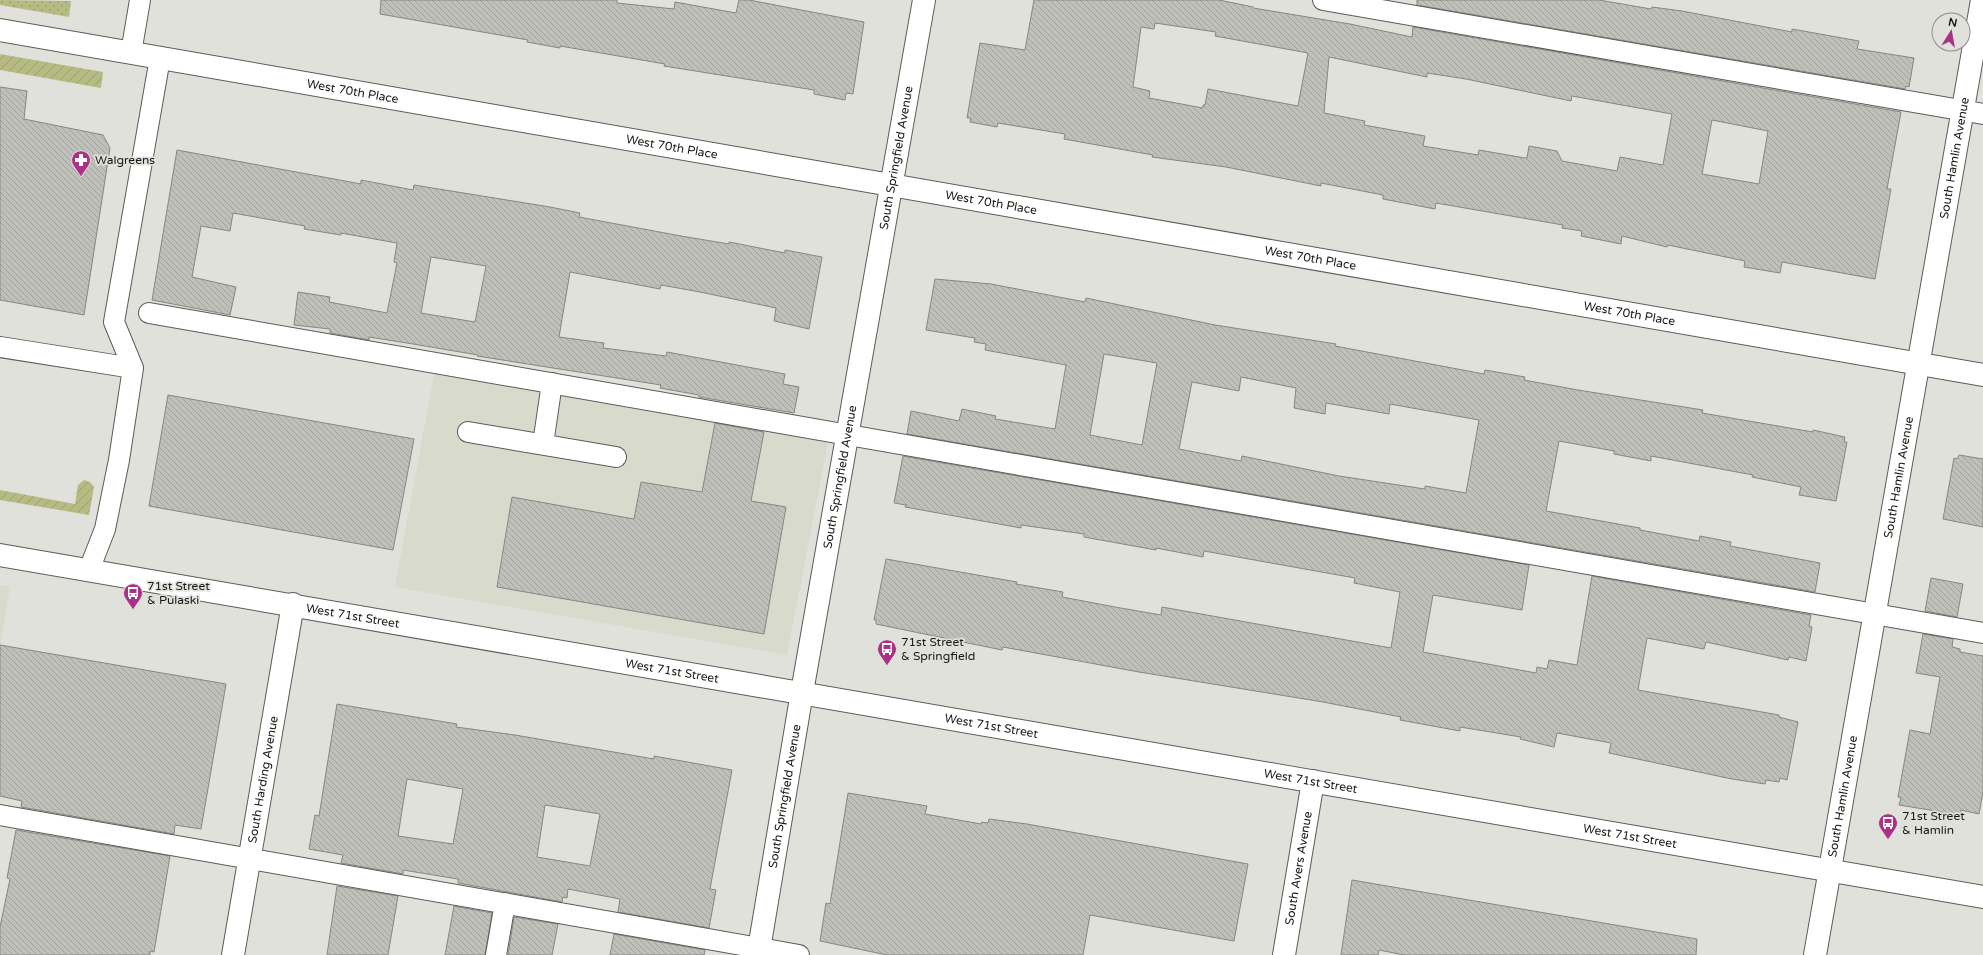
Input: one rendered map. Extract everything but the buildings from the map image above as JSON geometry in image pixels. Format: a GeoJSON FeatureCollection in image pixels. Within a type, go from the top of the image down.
{"type":"FeatureCollection","features":[{"type":"Feature","properties":{"kind":"street","name":"South Springfield Avenue"},"geometry":{"type":"LineString","coordinates":[[759,951],[802,692],[924,0]]}},
{"type":"Feature","properties":{"kind":"street","name":"South Hamlin Avenue"},"geometry":{"type":"LineString","coordinates":[[1815,955],[1918,364],[1973,112],[1982,0]]}},
{"type":"Feature","properties":{"kind":"street","name":"West 70th Place"},"geometry":{"type":"LineString","coordinates":[[0,30],[1983,375]]}},
{"type":"Feature","properties":{"kind":"street","name":"West 71st Street"},"geometry":{"type":"LineString","coordinates":[[0,555],[293,604],[1983,897]]}},
{"type":"Feature","properties":{"kind":"street","name":"South Harding Avenue"},"geometry":{"type":"LineString","coordinates":[[234,955],[293,604]]}},
{"type":"Feature","properties":{"kind":"street","name":"South Avers Avenue"},"geometry":{"type":"LineString","coordinates":[[1284,955],[1313,781]]}},
{"type":"Feature","properties":{"kind":"lane"},"geometry":{"type":"LineString","coordinates":[[131,53],[140,0]]}},
{"type":"Feature","properties":{"kind":"lane"},"geometry":{"type":"LineString","coordinates":[[1323,0],[1973,112]]}},
{"type":"Feature","properties":{"kind":"lane"},"geometry":{"type":"LineString","coordinates":[[89,570],[105,529],[119,460],[133,368],[114,322],[160,58]]}},
{"type":"Feature","properties":{"kind":"lane"},"geometry":{"type":"LineString","coordinates":[[149,313],[1983,633]]}},
{"type":"Feature","properties":{"kind":"lane"},"geometry":{"type":"LineString","coordinates":[[0,347],[133,368]]}},
{"type":"Feature","properties":{"kind":"lane"},"geometry":{"type":"LineString","coordinates":[[543,444],[552,383]]}},
{"type":"Feature","properties":{"kind":"lane"},"geometry":{"type":"LineString","coordinates":[[468,432],[616,457]]}},
{"type":"Feature","properties":{"kind":"lane"},"geometry":{"type":"LineString","coordinates":[[0,815],[505,903],[759,951],[799,955]]}},
{"type":"Feature","properties":{"kind":"lane"},"geometry":{"type":"LineString","coordinates":[[496,955],[505,903]]}},
{"type":"Feature","properties":{"kind":"shaded area"},"geometry":{"type":"Polygon","coordinates":[[[436,363],[830,432],[787,655],[395,587],[436,363]]]}},
{"type":"Feature","properties":{"kind":"shaded area"},"geometry":{"type":"Polygon","coordinates":[[[0,585],[10,587],[0,648],[0,585]]]}},
{"type":"Feature","properties":{"kind":"green space"},"geometry":{"type":"Polygon","coordinates":[[[0,0],[71,1],[69,17],[0,5],[0,0]]]}},
{"type":"Feature","properties":{"kind":"green space"},"geometry":{"type":"Polygon","coordinates":[[[0,54],[103,72],[101,88],[0,70],[0,54]]]}},
{"type":"Feature","properties":{"kind":"green space"},"geometry":{"type":"Polygon","coordinates":[[[84,480],[90,482],[94,487],[89,515],[0,500],[0,490],[75,504],[78,485],[84,480]]]}},
{"type":"Feature","properties":{"kind":"place","name":"Walgreens"},"geometry":{"type":"Point","coordinates":[81,177]}},
{"type":"Feature","properties":{"kind":"place","name":"71st Street & Pulaski"},"geometry":{"type":"Point","coordinates":[133,610]}},
{"type":"Feature","properties":{"kind":"place","name":"71st Street & Springfield"},"geometry":{"type":"Point","coordinates":[887,666]}},
{"type":"Feature","properties":{"kind":"place","name":"71st Street & Hamlin"},"geometry":{"type":"Point","coordinates":[1888,840]}}]}
